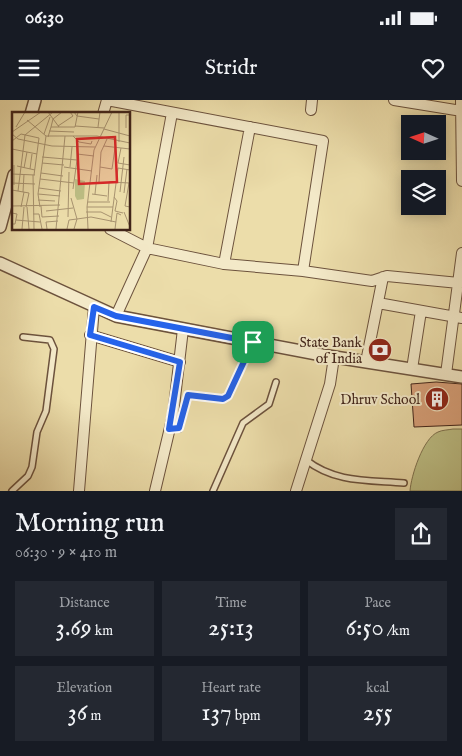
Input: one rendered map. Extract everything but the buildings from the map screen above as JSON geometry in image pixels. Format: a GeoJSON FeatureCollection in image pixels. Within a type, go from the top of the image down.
{"type":"FeatureCollection","features":[{"type":"Feature","properties":{"kind":"street"},"geometry":{"type":"LineString","coordinates":[[107,100],[323,141],[303,271]]}},
{"type":"Feature","properties":{"kind":"street"},"geometry":{"type":"LineString","coordinates":[[394,100],[461,111]]}},
{"type":"Feature","properties":{"kind":"street"},"geometry":{"type":"LineString","coordinates":[[461,100],[462,182]]}},
{"type":"Feature","properties":{"kind":"street"},"geometry":{"type":"LineString","coordinates":[[116,316],[147,248],[172,112]]}},
{"type":"Feature","properties":{"kind":"street"},"geometry":{"type":"LineString","coordinates":[[224,264],[250,127]]}},
{"type":"Feature","properties":{"kind":"street"},"geometry":{"type":"LineString","coordinates":[[0,227],[12,181]]}},
{"type":"Feature","properties":{"kind":"street"},"geometry":{"type":"LineString","coordinates":[[112,230],[147,248],[224,264],[303,271],[372,280],[383,277],[460,277]]}},
{"type":"Feature","properties":{"kind":"street"},"geometry":{"type":"LineString","coordinates":[[446,374],[458,317],[462,253]]}},
{"type":"Feature","properties":{"kind":"street"},"geometry":{"type":"LineString","coordinates":[[0,263],[116,316],[334,357],[462,377]]}},
{"type":"Feature","properties":{"kind":"street"},"geometry":{"type":"LineString","coordinates":[[366,362],[383,277]]}},
{"type":"Feature","properties":{"kind":"street"},"geometry":{"type":"LineString","coordinates":[[378,303],[458,317]]}},
{"type":"Feature","properties":{"kind":"street"},"geometry":{"type":"LineString","coordinates":[[80,491],[90,335],[94,307]]}},
{"type":"Feature","properties":{"kind":"street"},"geometry":{"type":"LineString","coordinates":[[412,369],[421,311]]}},
{"type":"Feature","properties":{"kind":"street"},"geometry":{"type":"LineString","coordinates":[[155,491],[169,429],[180,362],[183,329]]}},
{"type":"Feature","properties":{"kind":"street"},"geometry":{"type":"LineString","coordinates":[[90,335],[180,362]]}},
{"type":"Feature","properties":{"kind":"street"},"geometry":{"type":"LineString","coordinates":[[296,491],[330,384],[334,357]]}},
{"type":"Feature","properties":{"kind":"lane"},"geometry":{"type":"LineString","coordinates":[[12,491],[30,472],[37,432],[46,411],[54,349],[50,340],[23,337]]}},
{"type":"Feature","properties":{"kind":"lane"},"geometry":{"type":"LineString","coordinates":[[169,429],[179,428],[188,395],[223,399],[228,396],[253,342]]}},
{"type":"Feature","properties":{"kind":"lane"},"geometry":{"type":"LineString","coordinates":[[213,491],[243,423],[270,404],[276,382]]}},
{"type":"Feature","properties":{"kind":"lane"},"geometry":{"type":"LineString","coordinates":[[306,460],[320,471],[338,477],[404,483]]}},
{"type":"Feature","properties":{"kind":"green space"},"geometry":{"type":"Polygon","coordinates":[[[462,429],[462,491],[410,491],[415,467],[427,442],[438,432],[462,429]]]}},
{"type":"Feature","properties":{"kind":"place","name":"State Bank of India"},"geometry":{"type":"Point","coordinates":[380,350]}},
{"type":"Feature","properties":{"kind":"place","name":"Dhruv School"},"geometry":{"type":"Point","coordinates":[437,399]}},
{"type":"Feature","properties":{"kind":"route"},"geometry":{"type":"LineString","coordinates":[[94,307],[116,316],[253,342],[228,396],[223,399],[186,396],[177,430],[169,429],[180,362],[90,335],[94,307]]}}]}
